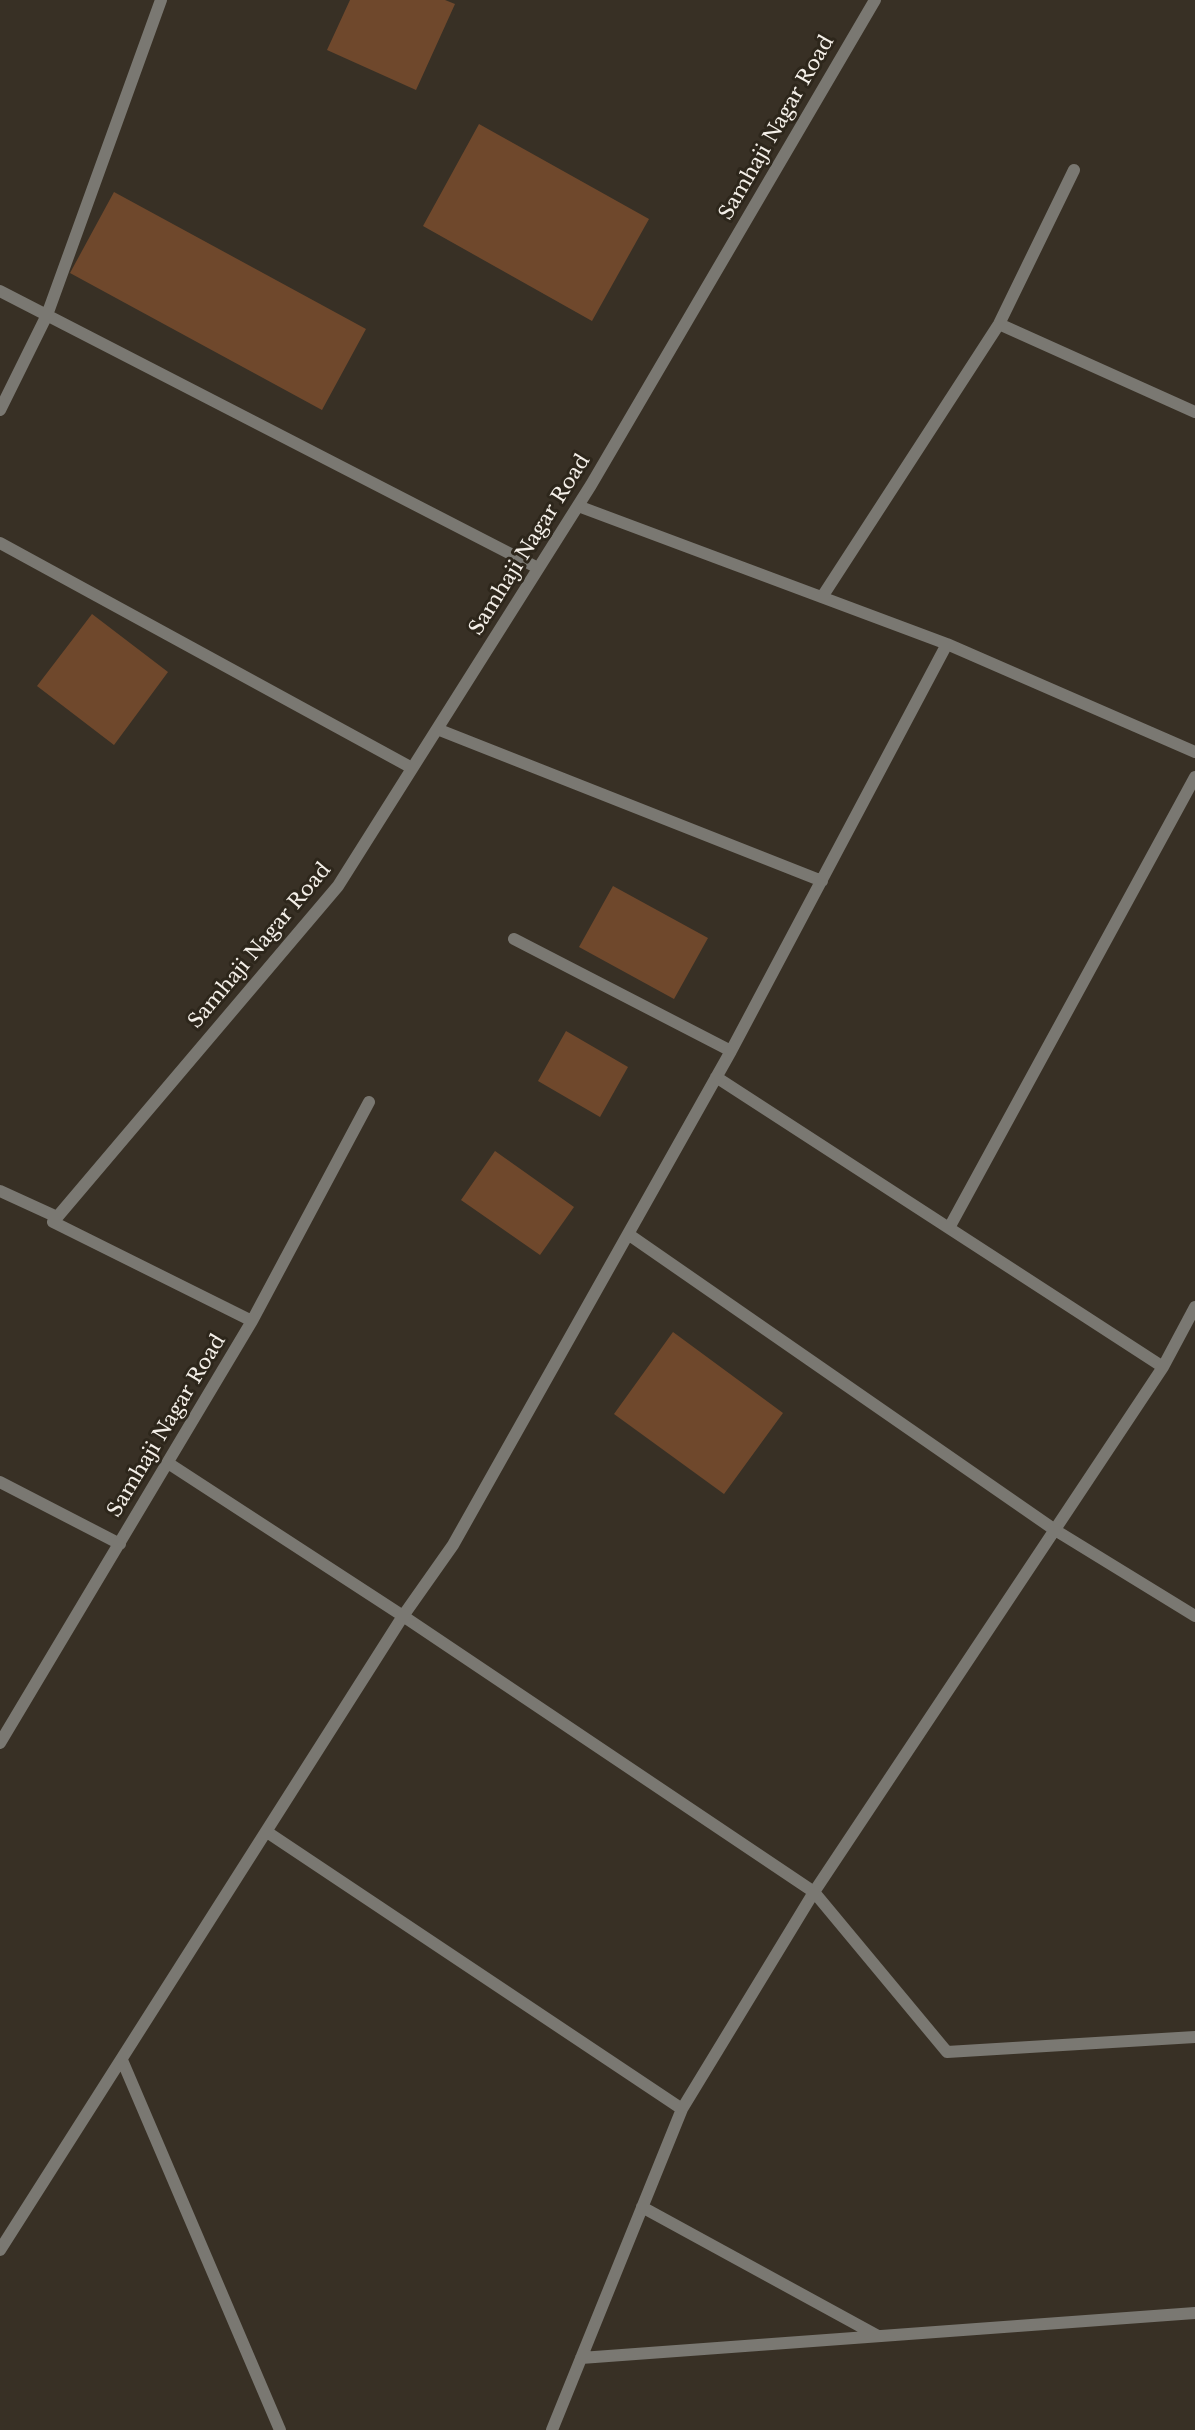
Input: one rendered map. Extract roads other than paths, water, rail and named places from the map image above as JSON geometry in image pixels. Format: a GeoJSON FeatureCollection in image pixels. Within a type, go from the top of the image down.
{"type":"FeatureCollection","features":[{"type":"Feature","properties":{"kind":"street"},"geometry":{"type":"LineString","coordinates":[[0,410],[47,315],[161,0]]}},
{"type":"Feature","properties":{"kind":"street","name":"Samhaji Nagar Road"},"geometry":{"type":"LineString","coordinates":[[0,1743],[252,1321],[53,1222],[338,886],[578,506],[875,0]]}},
{"type":"Feature","properties":{"kind":"street"},"geometry":{"type":"LineString","coordinates":[[822,597],[999,324],[1074,170]]}},
{"type":"Feature","properties":{"kind":"street"},"geometry":{"type":"LineString","coordinates":[[0,291],[538,568]]}},
{"type":"Feature","properties":{"kind":"street"},"geometry":{"type":"LineString","coordinates":[[999,324],[1195,412]]}},
{"type":"Feature","properties":{"kind":"street"},"geometry":{"type":"LineString","coordinates":[[578,506],[947,644],[1195,752]]}},
{"type":"Feature","properties":{"kind":"street"},"geometry":{"type":"LineString","coordinates":[[0,543],[412,768]]}},
{"type":"Feature","properties":{"kind":"street"},"geometry":{"type":"LineString","coordinates":[[0,2250],[403,1616],[453,1545],[731,1052],[947,644]]}},
{"type":"Feature","properties":{"kind":"street"},"geometry":{"type":"LineString","coordinates":[[437,729],[822,881]]}},
{"type":"Feature","properties":{"kind":"street"},"geometry":{"type":"LineString","coordinates":[[949,1228],[1195,777]]}},
{"type":"Feature","properties":{"kind":"street"},"geometry":{"type":"LineString","coordinates":[[514,939],[731,1052]]}},
{"type":"Feature","properties":{"kind":"street"},"geometry":{"type":"LineString","coordinates":[[716,1077],[1163,1367]]}},
{"type":"Feature","properties":{"kind":"street"},"geometry":{"type":"LineString","coordinates":[[252,1321],[369,1102]]}},
{"type":"Feature","properties":{"kind":"street"},"geometry":{"type":"LineString","coordinates":[[0,1191],[57,1217]]}},
{"type":"Feature","properties":{"kind":"street"},"geometry":{"type":"LineString","coordinates":[[628,1234],[1054,1530],[1195,1616]]}},
{"type":"Feature","properties":{"kind":"street"},"geometry":{"type":"LineString","coordinates":[[552,2430],[682,2109],[814,1892],[1163,1367],[1193,1315]]}},
{"type":"Feature","properties":{"kind":"street"},"geometry":{"type":"LineString","coordinates":[[168,1463],[403,1616],[814,1892],[947,2052],[1195,2037]]}},
{"type":"Feature","properties":{"kind":"street"},"geometry":{"type":"LineString","coordinates":[[0,1482],[120,1544]]}},
{"type":"Feature","properties":{"kind":"street"},"geometry":{"type":"LineString","coordinates":[[267,1832],[682,2109]]}},
{"type":"Feature","properties":{"kind":"street"},"geometry":{"type":"LineString","coordinates":[[122,2060],[280,2430]]}},
{"type":"Feature","properties":{"kind":"street"},"geometry":{"type":"LineString","coordinates":[[642,2207],[878,2336]]}},
{"type":"Feature","properties":{"kind":"street"},"geometry":{"type":"LineString","coordinates":[[581,2358],[1195,2313]]}}]}
